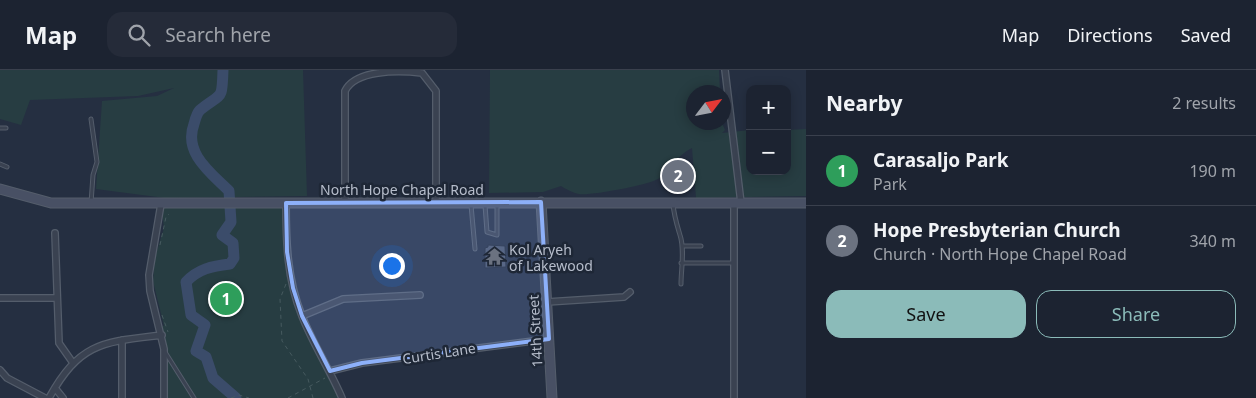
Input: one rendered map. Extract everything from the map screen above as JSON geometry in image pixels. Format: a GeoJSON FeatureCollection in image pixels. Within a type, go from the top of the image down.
{"type":"FeatureCollection","features":[{"type":"Feature","properties":{"kind":"main road","name":"North Hope Chapel Road"},"geometry":{"type":"LineString","coordinates":[[0,189],[51,203],[806,203]]}},
{"type":"Feature","properties":{"kind":"main road","name":"14th Street"},"geometry":{"type":"LineString","coordinates":[[541,202],[552,398]]}},
{"type":"Feature","properties":{"kind":"street"},"geometry":{"type":"LineString","coordinates":[[725,70],[737,203],[734,263],[734,398]]}},
{"type":"Feature","properties":{"kind":"street"},"geometry":{"type":"LineString","coordinates":[[345,202],[345,91],[348,84],[353,77],[364,72],[406,71],[422,73],[436,91],[436,202]]}},
{"type":"Feature","properties":{"kind":"street"},"geometry":{"type":"LineString","coordinates":[[286,203],[287,252],[290,274],[302,316],[342,398]]}},
{"type":"Feature","properties":{"kind":"street"},"geometry":{"type":"LineString","coordinates":[[161,204],[149,275],[150,291],[164,349],[164,398]]}},
{"type":"Feature","properties":{"kind":"street"},"geometry":{"type":"LineString","coordinates":[[55,233],[58,342],[73,363]]}},
{"type":"Feature","properties":{"kind":"street"},"geometry":{"type":"LineString","coordinates":[[547,302],[624,297],[630,292]]}},
{"type":"Feature","properties":{"kind":"street"},"geometry":{"type":"LineString","coordinates":[[302,316],[344,299],[420,295]]}},
{"type":"Feature","properties":{"kind":"street"},"geometry":{"type":"LineString","coordinates":[[0,298],[56,298]]}},
{"type":"Feature","properties":{"kind":"street"},"geometry":{"type":"LineString","coordinates":[[49,398],[62,374],[73,363],[99,346],[122,340],[162,335]]}},
{"type":"Feature","properties":{"kind":"street","name":"Curtis Lane"},"geometry":{"type":"LineString","coordinates":[[331,373],[362,363],[549,339]]}},
{"type":"Feature","properties":{"kind":"street"},"geometry":{"type":"LineString","coordinates":[[122,340],[122,398]]}},
{"type":"Feature","properties":{"kind":"street"},"geometry":{"type":"LineString","coordinates":[[0,370],[7,378],[45,398]]}},
{"type":"Feature","properties":{"kind":"street"},"geometry":{"type":"LineString","coordinates":[[55,388],[63,398]]}},
{"type":"Feature","properties":{"kind":"lane"},"geometry":{"type":"LineString","coordinates":[[91,119],[97,162],[93,175],[91,203]]}},
{"type":"Feature","properties":{"kind":"lane"},"geometry":{"type":"LineString","coordinates":[[0,128],[6,128]]}},
{"type":"Feature","properties":{"kind":"lane"},"geometry":{"type":"LineString","coordinates":[[0,164],[7,167]]}},
{"type":"Feature","properties":{"kind":"lane"},"geometry":{"type":"LineString","coordinates":[[471,202],[475,249]]}},
{"type":"Feature","properties":{"kind":"lane"},"geometry":{"type":"LineString","coordinates":[[485,202],[487,232],[496,235],[497,202]]}},
{"type":"Feature","properties":{"kind":"lane"},"geometry":{"type":"LineString","coordinates":[[673,204],[676,226],[682,246],[681,284]]}},
{"type":"Feature","properties":{"kind":"lane"},"geometry":{"type":"LineString","coordinates":[[682,246],[700,246]]}},
{"type":"Feature","properties":{"kind":"lane"},"geometry":{"type":"LineString","coordinates":[[682,263],[734,263]]}},
{"type":"Feature","properties":{"kind":"lane"},"geometry":{"type":"LineString","coordinates":[[164,349],[194,398]]}},
{"type":"Feature","properties":{"kind":"path"},"geometry":{"type":"LineString","coordinates":[[160,246],[166,217],[169,214]]}},
{"type":"Feature","properties":{"kind":"path"},"geometry":{"type":"LineString","coordinates":[[290,274],[280,299],[281,335],[284,344],[310,386],[314,398]]}},
{"type":"Feature","properties":{"kind":"path"},"geometry":{"type":"LineString","coordinates":[[161,311],[169,338]]}},
{"type":"Feature","properties":{"kind":"path"},"geometry":{"type":"LineString","coordinates":[[288,398],[331,373]]}},
{"type":"Feature","properties":{"kind":"path"},"geometry":{"type":"LineString","coordinates":[[231,398],[239,395],[248,398]]}},
{"type":"Feature","properties":{"kind":"highlighted area"},"geometry":{"type":"Polygon","coordinates":[[[541,202],[549,339],[362,363],[330,371],[302,316],[293,288],[287,252],[286,203],[541,202]]]}},
{"type":"Feature","properties":{"kind":"green space"},"geometry":{"type":"Polygon","coordinates":[[[0,70],[303,70],[307,196],[165,198],[96,189],[102,101],[157,96],[174,88],[138,96],[30,100],[21,125],[0,119],[0,70]]]}},
{"type":"Feature","properties":{"kind":"green space"},"geometry":{"type":"Polygon","coordinates":[[[490,70],[719,70],[720,85],[686,85],[686,130],[725,130],[722,133],[746,130],[746,175],[791,175],[791,130],[806,129],[806,196],[696,198],[692,148],[681,155],[667,172],[658,179],[632,187],[585,194],[574,193],[561,186],[543,192],[489,193],[490,70]]]}},
{"type":"Feature","properties":{"kind":"green space"},"geometry":{"type":"Polygon","coordinates":[[[286,203],[287,252],[302,316],[342,398],[164,398],[160,325],[164,326],[153,281],[155,257],[164,228],[161,204],[286,203]]]}},
{"type":"Feature","properties":{"kind":"building","name":"Kol Aryeh of Lakewood"},"geometry":{"type":"Polygon","coordinates":[[[488,245],[505,246],[506,267],[485,268],[485,248],[488,245]]]}},
{"type":"Feature","properties":{"kind":"waterway"},"geometry":{"type":"LineString","coordinates":[[223,70],[221,92],[217,98],[199,111],[192,134],[192,144],[195,153],[207,170],[229,191],[231,222],[222,235],[233,243],[234,258],[230,264],[206,269],[195,274],[186,282],[191,315],[205,325],[196,351],[206,357],[213,378],[236,398]]}},
{"type":"Feature","properties":{"kind":"place","name":"Hope Presbyterian Church"},"geometry":{"type":"Point","coordinates":[678,176]}},
{"type":"Feature","properties":{"kind":"place","name":"Kol Aryeh of Lakewood"},"geometry":{"type":"Point","coordinates":[495,257]}},
{"type":"Feature","properties":{"kind":"place","name":"Carasaljo Park"},"geometry":{"type":"Point","coordinates":[226,299]}}]}
